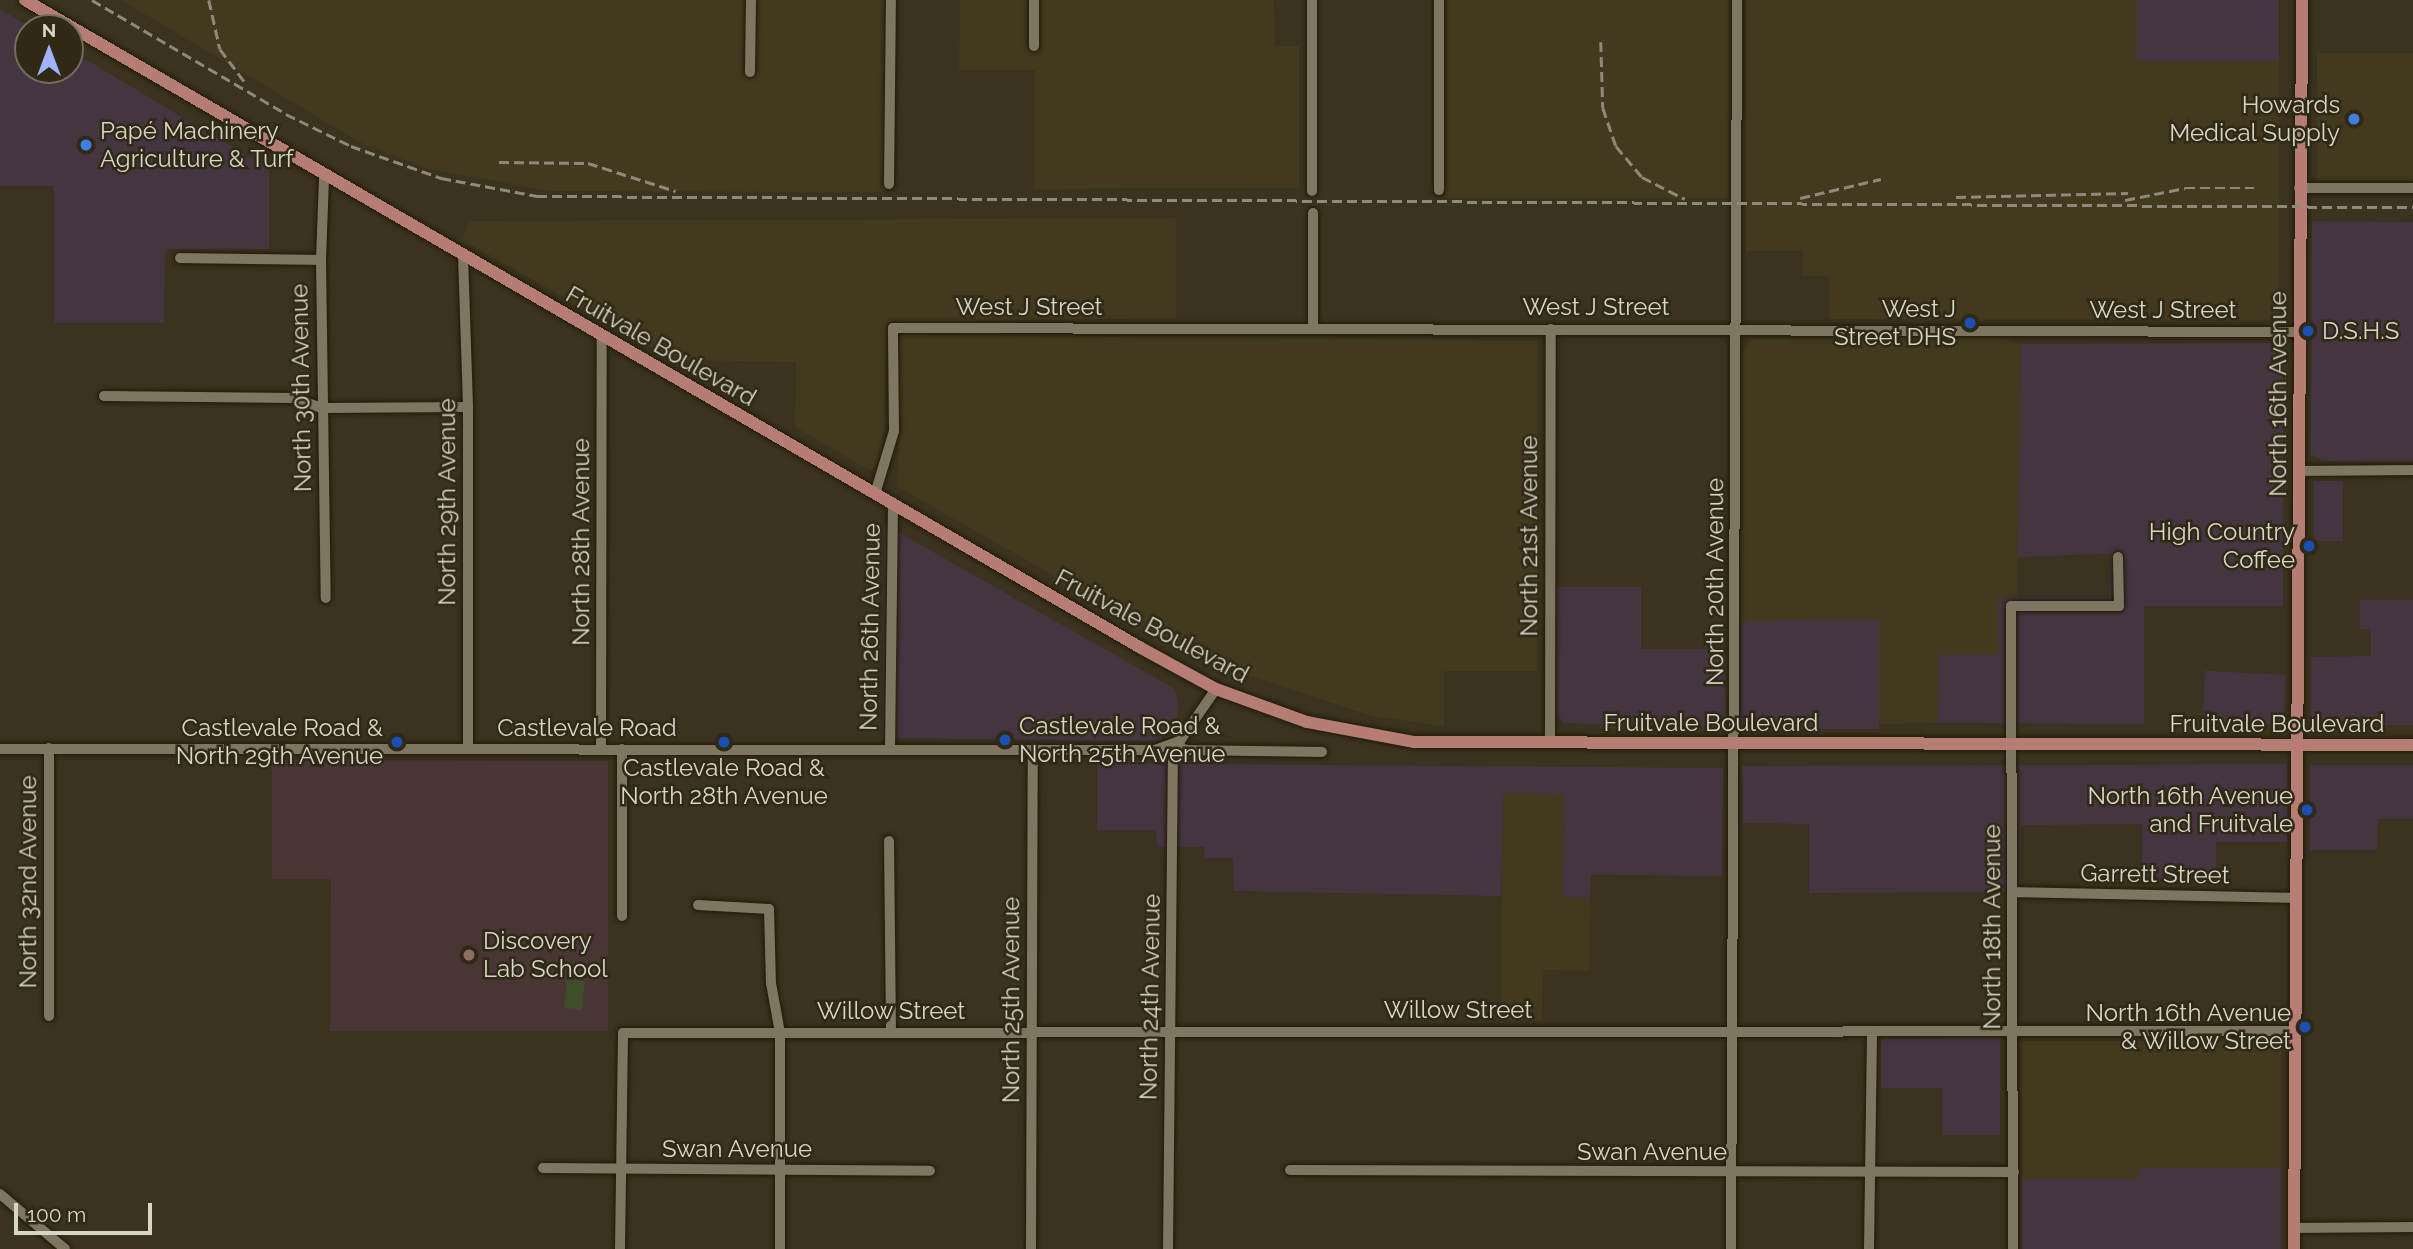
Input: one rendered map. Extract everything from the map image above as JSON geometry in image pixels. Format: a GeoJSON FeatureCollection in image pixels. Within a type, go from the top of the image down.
{"type":"FeatureCollection","features":[{"type":"Feature","properties":{"kind":"main road","name":"Fruitvale Boulevard"},"geometry":{"type":"LineString","coordinates":[[25,0],[324,178],[463,255],[1216,690],[1307,722],[1364,735],[1414,742],[2012,746],[2413,745]]}},
{"type":"Feature","properties":{"kind":"main road","name":"North 16th Avenue"},"geometry":{"type":"LineString","coordinates":[[2294,1249],[2302,0]]}},
{"type":"Feature","properties":{"kind":"street"},"geometry":{"type":"LineString","coordinates":[[750,72],[751,0]]}},
{"type":"Feature","properties":{"kind":"street"},"geometry":{"type":"LineString","coordinates":[[889,184],[891,0]]}},
{"type":"Feature","properties":{"kind":"street"},"geometry":{"type":"LineString","coordinates":[[1034,0],[1034,47]]}},
{"type":"Feature","properties":{"kind":"street"},"geometry":{"type":"LineString","coordinates":[[1312,0],[1312,191]]}},
{"type":"Feature","properties":{"kind":"street"},"geometry":{"type":"LineString","coordinates":[[1439,0],[1439,190]]}},
{"type":"Feature","properties":{"kind":"street","name":"North 20th Avenue"},"geometry":{"type":"LineString","coordinates":[[1731,1249],[1737,0]]}},
{"type":"Feature","properties":{"kind":"street","name":"North 30th Avenue"},"geometry":{"type":"LineString","coordinates":[[324,178],[321,260],[326,598]]}},
{"type":"Feature","properties":{"kind":"street"},"geometry":{"type":"LineString","coordinates":[[2299,188],[2413,188]]}},
{"type":"Feature","properties":{"kind":"street"},"geometry":{"type":"LineString","coordinates":[[1312,213],[1313,327]]}},
{"type":"Feature","properties":{"kind":"street","name":"North 29th Avenue"},"geometry":{"type":"LineString","coordinates":[[463,255],[468,407],[468,749]]}},
{"type":"Feature","properties":{"kind":"street"},"geometry":{"type":"LineString","coordinates":[[180,258],[321,260]]}},
{"type":"Feature","properties":{"kind":"street","name":"West J Street"},"geometry":{"type":"LineString","coordinates":[[893,328],[1736,328],[2299,332]]}},
{"type":"Feature","properties":{"kind":"street","name":"North 26th Avenue"},"geometry":{"type":"LineString","coordinates":[[876,494],[894,430],[893,328]]}},
{"type":"Feature","properties":{"kind":"street","name":"North 21st Avenue"},"geometry":{"type":"LineString","coordinates":[[1550,743],[1551,329]]}},
{"type":"Feature","properties":{"kind":"street","name":"North 28th Avenue"},"geometry":{"type":"LineString","coordinates":[[601,749],[602,336]]}},
{"type":"Feature","properties":{"kind":"street"},"geometry":{"type":"LineString","coordinates":[[104,396],[294,398],[322,408],[468,407]]}},
{"type":"Feature","properties":{"kind":"street"},"geometry":{"type":"LineString","coordinates":[[2300,471],[2413,470]]}},
{"type":"Feature","properties":{"kind":"street","name":"North 26th Avenue"},"geometry":{"type":"LineString","coordinates":[[890,750],[893,504]]}},
{"type":"Feature","properties":{"kind":"street","name":"North 18th Avenue"},"geometry":{"type":"LineString","coordinates":[[2013,1249],[2014,892],[2011,606],[2119,606],[2118,557]]}},
{"type":"Feature","properties":{"kind":"street"},"geometry":{"type":"LineString","coordinates":[[1173,746],[1216,690]]}},
{"type":"Feature","properties":{"kind":"street","name":"Castlevale Road"},"geometry":{"type":"LineString","coordinates":[[0,749],[1033,751],[1173,746],[1187,750],[1322,752]]}},
{"type":"Feature","properties":{"kind":"street","name":"North 24th Avenue"},"geometry":{"type":"LineString","coordinates":[[1168,1249],[1173,746]]}},
{"type":"Feature","properties":{"kind":"street","name":"North 32nd Avenue"},"geometry":{"type":"LineString","coordinates":[[49,748],[49,1016]]}},
{"type":"Feature","properties":{"kind":"street"},"geometry":{"type":"LineString","coordinates":[[622,749],[622,916]]}},
{"type":"Feature","properties":{"kind":"street","name":"North 25th Avenue"},"geometry":{"type":"LineString","coordinates":[[1031,1249],[1033,751]]}},
{"type":"Feature","properties":{"kind":"street"},"geometry":{"type":"LineString","coordinates":[[889,841],[891,1030]]}},
{"type":"Feature","properties":{"kind":"street","name":"Garrett Street"},"geometry":{"type":"LineString","coordinates":[[2014,892],[2295,898]]}},
{"type":"Feature","properties":{"kind":"street"},"geometry":{"type":"LineString","coordinates":[[698,905],[769,909],[771,983],[780,1032],[780,1249]]}},
{"type":"Feature","properties":{"kind":"street","name":"Willow Street"},"geometry":{"type":"LineString","coordinates":[[620,1171],[623,1033],[891,1030],[2294,1031]]}},
{"type":"Feature","properties":{"kind":"street"},"geometry":{"type":"LineString","coordinates":[[1869,1249],[1872,1031]]}},
{"type":"Feature","properties":{"kind":"street","name":"Swan Avenue"},"geometry":{"type":"LineString","coordinates":[[543,1168],[620,1171],[930,1171]]}},
{"type":"Feature","properties":{"kind":"street","name":"Swan Avenue"},"geometry":{"type":"LineString","coordinates":[[1290,1170],[1870,1174],[2014,1172]]}},
{"type":"Feature","properties":{"kind":"street"},"geometry":{"type":"LineString","coordinates":[[620,1171],[620,1249]]}},
{"type":"Feature","properties":{"kind":"street"},"geometry":{"type":"LineString","coordinates":[[0,1194],[65,1249]]}},
{"type":"Feature","properties":{"kind":"street"},"geometry":{"type":"LineString","coordinates":[[2294,1228],[2413,1227]]}},
{"type":"Feature","properties":{"kind":"shaded area"},"geometry":{"type":"Polygon","coordinates":[[[121,0],[884,0],[885,192],[549,191],[427,169],[359,142],[121,0]]]}},
{"type":"Feature","properties":{"kind":"shaded area"},"geometry":{"type":"Polygon","coordinates":[[[960,0],[1274,0],[1275,46],[1299,46],[1299,188],[1035,189],[1035,70],[959,70],[960,0]]]}},
{"type":"Feature","properties":{"kind":"shaded area"},"geometry":{"type":"Polygon","coordinates":[[[1445,0],[1728,0],[1728,198],[1445,198],[1445,0]]]}},
{"type":"Feature","properties":{"kind":"shaded area"},"geometry":{"type":"Polygon","coordinates":[[[1746,0],[2137,0],[2137,61],[2279,61],[2279,320],[1829,319],[1829,277],[1803,276],[1803,251],[1746,251],[1746,0]]]}},
{"type":"Feature","properties":{"kind":"shaded area"},"geometry":{"type":"Polygon","coordinates":[[[2137,0],[2279,0],[2279,61],[2137,61],[2137,0]]]}},
{"type":"Feature","properties":{"kind":"shaded area"},"geometry":{"type":"Polygon","coordinates":[[[0,9],[14,17],[14,84],[84,84],[84,58],[269,169],[269,249],[165,249],[164,323],[54,323],[54,186],[0,186],[0,9]]]}},
{"type":"Feature","properties":{"kind":"shaded area"},"geometry":{"type":"Polygon","coordinates":[[[2317,53],[2413,53],[2413,181],[2317,181],[2317,53]]]}},
{"type":"Feature","properties":{"kind":"shaded area"},"geometry":{"type":"Polygon","coordinates":[[[1176,218],[1176,318],[887,322],[883,453],[871,471],[795,427],[796,362],[675,360],[462,240],[469,221],[1176,218]]]}},
{"type":"Feature","properties":{"kind":"shaded area"},"geometry":{"type":"Polygon","coordinates":[[[2312,221],[2413,222],[2413,462],[2322,461],[2311,454],[2312,221]]]}},
{"type":"Feature","properties":{"kind":"shaded area"},"geometry":{"type":"Polygon","coordinates":[[[900,335],[1537,341],[1537,671],[1444,671],[1444,726],[1372,716],[1202,660],[898,487],[900,335]]]}},
{"type":"Feature","properties":{"kind":"shaded area"},"geometry":{"type":"Polygon","coordinates":[[[2000,338],[2021,344],[2017,597],[1998,598],[1998,655],[1939,655],[1938,723],[1879,724],[1879,620],[1741,621],[1743,348],[1753,339],[2000,338]]]}},
{"type":"Feature","properties":{"kind":"shaded area"},"geometry":{"type":"Polygon","coordinates":[[[2272,343],[2283,356],[2283,606],[2144,606],[2144,724],[1938,723],[1938,655],[1998,597],[2109,597],[2110,554],[2017,557],[2021,344],[2272,343]]]}},
{"type":"Feature","properties":{"kind":"shaded area"},"geometry":{"type":"Polygon","coordinates":[[[2314,481],[2343,481],[2343,541],[2314,541],[2314,481]]]}},
{"type":"Feature","properties":{"kind":"shaded area"},"geometry":{"type":"Polygon","coordinates":[[[884,524],[1175,689],[1179,709],[1173,729],[1155,741],[882,738],[884,524]]]}},
{"type":"Feature","properties":{"kind":"shaded area"},"geometry":{"type":"Polygon","coordinates":[[[1556,587],[1641,587],[1641,649],[1725,649],[1726,728],[1563,723],[1557,714],[1556,587]]]}},
{"type":"Feature","properties":{"kind":"shaded area"},"geometry":{"type":"Polygon","coordinates":[[[2360,600],[2413,600],[2413,725],[2311,725],[2311,657],[2371,656],[2371,629],[2360,629],[2360,600]]]}},
{"type":"Feature","properties":{"kind":"shaded area"},"geometry":{"type":"Polygon","coordinates":[[[1741,620],[1879,620],[1879,729],[1741,729],[1741,620]]]}},
{"type":"Feature","properties":{"kind":"shaded area"},"geometry":{"type":"Polygon","coordinates":[[[2205,671],[2286,675],[2283,725],[2202,721],[2205,671]]]}},
{"type":"Feature","properties":{"kind":"shaded area","name":"Discovery Lab School"},"geometry":{"type":"Polygon","coordinates":[[[272,760],[608,761],[608,1031],[330,1031],[331,879],[272,879],[272,760]]]}},
{"type":"Feature","properties":{"kind":"shaded area"},"geometry":{"type":"Polygon","coordinates":[[[1097,763],[1723,768],[1722,876],[1591,875],[1590,898],[1563,897],[1564,795],[1503,794],[1501,896],[1234,891],[1233,858],[1205,858],[1204,847],[1157,847],[1156,830],[1097,830],[1097,763]]]}},
{"type":"Feature","properties":{"kind":"shaded area"},"geometry":{"type":"Polygon","coordinates":[[[2287,764],[2287,842],[2216,842],[2216,879],[2142,879],[2142,824],[2021,825],[2020,892],[1809,893],[1809,824],[1743,823],[1742,766],[2287,764]]]}},
{"type":"Feature","properties":{"kind":"shaded area"},"geometry":{"type":"Polygon","coordinates":[[[2310,765],[2413,765],[2413,819],[2378,819],[2377,850],[2310,850],[2310,765]]]}},
{"type":"Feature","properties":{"kind":"shaded area"},"geometry":{"type":"Polygon","coordinates":[[[1503,793],[1564,794],[1563,897],[1590,898],[1589,971],[1543,970],[1542,1021],[1500,1020],[1503,793]]]}},
{"type":"Feature","properties":{"kind":"shaded area"},"geometry":{"type":"Polygon","coordinates":[[[2000,1038],[2000,1135],[1942,1135],[1942,1088],[1881,1088],[1881,1039],[2000,1038]]]}},
{"type":"Feature","properties":{"kind":"shaded area"},"geometry":{"type":"Polygon","coordinates":[[[2281,1040],[2281,1168],[2139,1168],[2139,1179],[2022,1179],[2022,1041],[2281,1040]]]}},
{"type":"Feature","properties":{"kind":"shaded area"},"geometry":{"type":"Polygon","coordinates":[[[2139,1168],[2281,1168],[2281,1249],[2022,1249],[2022,1179],[2138,1179],[2139,1168]]]}},
{"type":"Feature","properties":{"kind":"green space"},"geometry":{"type":"Polygon","coordinates":[[[567,979],[585,981],[582,1010],[564,1008],[567,979]]]}},
{"type":"Feature","properties":{"kind":"railway"},"geometry":{"type":"LineString","coordinates":[[92,0],[286,114],[351,146],[441,178],[537,196],[2413,207]]}},
{"type":"Feature","properties":{"kind":"railway"},"geometry":{"type":"LineString","coordinates":[[209,0],[220,49],[247,85]]}},
{"type":"Feature","properties":{"kind":"railway"},"geometry":{"type":"LineString","coordinates":[[1601,42],[1603,108],[1616,146],[1642,177],[1685,199]]}},
{"type":"Feature","properties":{"kind":"railway"},"geometry":{"type":"LineString","coordinates":[[499,162],[588,163],[676,191]]}},
{"type":"Feature","properties":{"kind":"railway"},"geometry":{"type":"LineString","coordinates":[[1800,198],[1881,179]]}},
{"type":"Feature","properties":{"kind":"railway"},"geometry":{"type":"LineString","coordinates":[[2125,200],[2185,188],[2254,188]]}},
{"type":"Feature","properties":{"kind":"railway"},"geometry":{"type":"LineString","coordinates":[[1956,197],[2128,193]]}},
{"type":"Feature","properties":{"kind":"place","name":"Howards Medical Supply"},"geometry":{"type":"Point","coordinates":[2354,119]}},
{"type":"Feature","properties":{"kind":"place","name":"Papé Machinery Agriculture & Turf"},"geometry":{"type":"Point","coordinates":[86,145]}},
{"type":"Feature","properties":{"kind":"place","name":"West J Street DHS"},"geometry":{"type":"Point","coordinates":[1970,323]}},
{"type":"Feature","properties":{"kind":"place","name":"D.S.H.S"},"geometry":{"type":"Point","coordinates":[2308,331]}},
{"type":"Feature","properties":{"kind":"place","name":"High Country Coffee"},"geometry":{"type":"Point","coordinates":[2309,546]}},
{"type":"Feature","properties":{"kind":"place","name":"Castlevale Road & North 25th Avenue"},"geometry":{"type":"Point","coordinates":[1005,740]}},
{"type":"Feature","properties":{"kind":"place","name":"Castlevale Road & North 29th Avenue"},"geometry":{"type":"Point","coordinates":[397,742]}},
{"type":"Feature","properties":{"kind":"place","name":"Castlevale Road & North 28th Avenue"},"geometry":{"type":"Point","coordinates":[724,742]}},
{"type":"Feature","properties":{"kind":"place","name":"North 16th Avenue and Fruitvale"},"geometry":{"type":"Point","coordinates":[2307,810]}},
{"type":"Feature","properties":{"kind":"place","name":"Discovery Lab School"},"geometry":{"type":"Point","coordinates":[469,955]}},
{"type":"Feature","properties":{"kind":"place","name":"North 16th Avenue & Willow Street"},"geometry":{"type":"Point","coordinates":[2305,1027]}}]}
